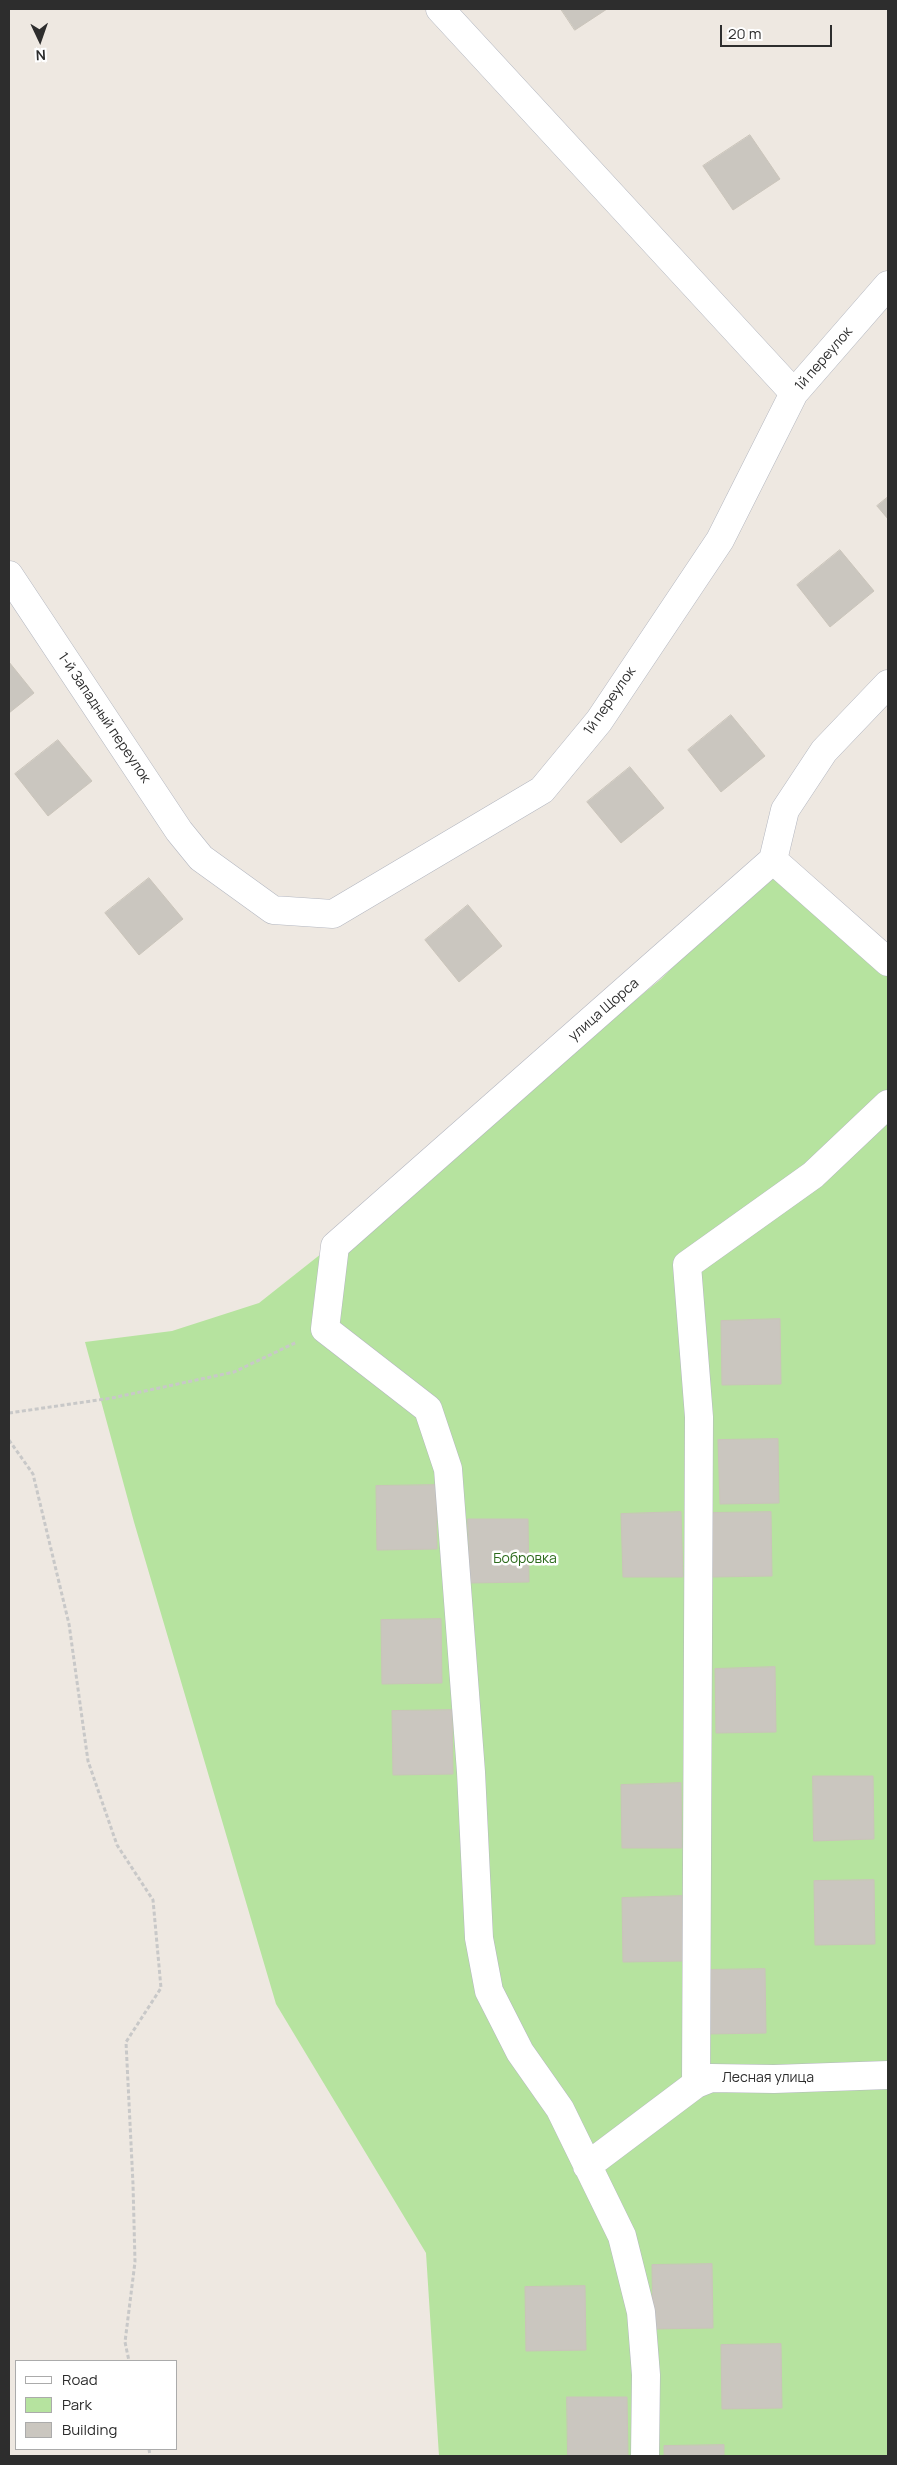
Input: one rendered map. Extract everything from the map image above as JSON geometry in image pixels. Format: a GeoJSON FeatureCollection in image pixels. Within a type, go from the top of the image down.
{"type":"FeatureCollection","features":[{"type":"Feature","properties":{"kind":"street"},"geometry":{"type":"LineString","coordinates":[[440,9],[794,393]]}},
{"type":"Feature","properties":{"kind":"street","name":"1й переулок"},"geometry":{"type":"LineString","coordinates":[[201,858],[273,910],[333,914],[542,790],[599,721],[720,540],[794,393],[888,284]]}},
{"type":"Feature","properties":{"kind":"street","name":"1-й Западный переулок"},"geometry":{"type":"LineString","coordinates":[[9,575],[179,831],[201,858]]}},
{"type":"Feature","properties":{"kind":"street"},"geometry":{"type":"LineString","coordinates":[[888,684],[824,751],[785,810],[773,860],[888,962]]}},
{"type":"Feature","properties":{"kind":"street","name":"улица Щорса"},"geometry":{"type":"LineString","coordinates":[[325,1330],[335,1246],[773,860]]}},
{"type":"Feature","properties":{"kind":"street"},"geometry":{"type":"LineString","coordinates":[[696,2084],[699,1417],[687,1266],[813,1175],[888,1104]]}},
{"type":"Feature","properties":{"kind":"street"},"geometry":{"type":"LineString","coordinates":[[325,1330],[428,1409],[448,1469],[471,1772],[479,1938],[482,1956],[489,1991],[520,2052],[560,2109],[622,2236],[641,2312],[646,2375],[645,2456]]}},
{"type":"Feature","properties":{"kind":"street","name":"Лесная улица"},"geometry":{"type":"LineString","coordinates":[[587,2166],[696,2084],[711,2078],[774,2079],[888,2074]]}},
{"type":"Feature","properties":{"kind":"path"},"geometry":{"type":"LineString","coordinates":[[9,1413],[112,1398],[234,1372],[325,1330]]}},
{"type":"Feature","properties":{"kind":"path"},"geometry":{"type":"LineString","coordinates":[[9,1440],[33,1474],[69,1624],[88,1761],[117,1845],[154,1900],[161,1988],[126,2042],[133,2184],[134,2262],[125,2342],[129,2360]]}},
{"type":"Feature","properties":{"kind":"green space","name":"Бобровка"},"geometry":{"type":"Polygon","coordinates":[[[779,860],[888,965],[888,2456],[439,2456],[426,2253],[276,2004],[134,1522],[85,1342],[172,1331],[259,1303],[470,1136],[661,979],[779,860]]]}},
{"type":"Feature","properties":{"kind":"building"},"geometry":{"type":"Polygon","coordinates":[[[561,9],[607,9],[575,30],[561,9]]]}},
{"type":"Feature","properties":{"kind":"building"},"geometry":{"type":"Polygon","coordinates":[[[750,135],[780,179],[733,210],[703,166],[750,135]]]}},
{"type":"Feature","properties":{"kind":"building"},"geometry":{"type":"Polygon","coordinates":[[[888,497],[888,519],[877,506],[888,497]]]}},
{"type":"Feature","properties":{"kind":"building"},"geometry":{"type":"Polygon","coordinates":[[[840,550],[874,591],[830,627],[797,585],[840,550]]]}},
{"type":"Feature","properties":{"kind":"building"},"geometry":{"type":"Polygon","coordinates":[[[9,662],[34,693],[9,713],[9,662]]]}},
{"type":"Feature","properties":{"kind":"building"},"geometry":{"type":"Polygon","coordinates":[[[731,715],[765,756],[721,792],[688,750],[731,715]]]}},
{"type":"Feature","properties":{"kind":"building"},"geometry":{"type":"Polygon","coordinates":[[[58,740],[92,781],[48,816],[15,774],[58,740]]]}},
{"type":"Feature","properties":{"kind":"building"},"geometry":{"type":"Polygon","coordinates":[[[630,767],[664,808],[621,843],[587,802],[630,767]]]}},
{"type":"Feature","properties":{"kind":"building"},"geometry":{"type":"Polygon","coordinates":[[[149,878],[183,919],[139,955],[105,913],[149,878]]]}},
{"type":"Feature","properties":{"kind":"building"},"geometry":{"type":"Polygon","coordinates":[[[468,905],[502,946],[459,982],[425,940],[468,905]]]}},
{"type":"Feature","properties":{"kind":"building"},"geometry":{"type":"Polygon","coordinates":[[[780,1319],[781,1384],[722,1385],[721,1321],[780,1319]]]}},
{"type":"Feature","properties":{"kind":"building"},"geometry":{"type":"Polygon","coordinates":[[[778,1439],[779,1503],[720,1504],[718,1440],[778,1439]]]}},
{"type":"Feature","properties":{"kind":"building"},"geometry":{"type":"Polygon","coordinates":[[[436,1485],[437,1549],[377,1550],[376,1486],[436,1485]]]}},
{"type":"Feature","properties":{"kind":"building"},"geometry":{"type":"Polygon","coordinates":[[[681,1512],[683,1577],[623,1577],[621,1514],[681,1512]]]}},
{"type":"Feature","properties":{"kind":"building"},"geometry":{"type":"Polygon","coordinates":[[[771,1512],[772,1576],[713,1577],[711,1513],[771,1512]]]}},
{"type":"Feature","properties":{"kind":"building"},"geometry":{"type":"Polygon","coordinates":[[[468,1519],[528,1519],[529,1582],[469,1583],[468,1519]]]}},
{"type":"Feature","properties":{"kind":"building"},"geometry":{"type":"Polygon","coordinates":[[[441,1619],[442,1683],[382,1684],[381,1620],[441,1619]]]}},
{"type":"Feature","properties":{"kind":"building"},"geometry":{"type":"Polygon","coordinates":[[[775,1667],[776,1732],[716,1733],[715,1669],[775,1667]]]}},
{"type":"Feature","properties":{"kind":"building"},"geometry":{"type":"Polygon","coordinates":[[[452,1710],[453,1774],[393,1775],[392,1711],[452,1710]]]}},
{"type":"Feature","properties":{"kind":"building"},"geometry":{"type":"Polygon","coordinates":[[[813,1776],[873,1776],[874,1839],[814,1841],[813,1776]]]}},
{"type":"Feature","properties":{"kind":"building"},"geometry":{"type":"Polygon","coordinates":[[[681,1783],[682,1848],[622,1848],[621,1785],[681,1783]]]}},
{"type":"Feature","properties":{"kind":"building"},"geometry":{"type":"Polygon","coordinates":[[[874,1880],[875,1944],[815,1945],[814,1881],[874,1880]]]}},
{"type":"Feature","properties":{"kind":"building"},"geometry":{"type":"Polygon","coordinates":[[[682,1896],[683,1961],[623,1962],[622,1898],[682,1896]]]}},
{"type":"Feature","properties":{"kind":"building"},"geometry":{"type":"Polygon","coordinates":[[[765,1969],[766,2033],[707,2034],[705,1970],[765,1969]]]}},
{"type":"Feature","properties":{"kind":"building"},"geometry":{"type":"Polygon","coordinates":[[[712,2264],[713,2328],[653,2329],[652,2265],[712,2264]]]}},
{"type":"Feature","properties":{"kind":"building"},"geometry":{"type":"Polygon","coordinates":[[[585,2286],[586,2350],[526,2351],[525,2287],[585,2286]]]}},
{"type":"Feature","properties":{"kind":"building"},"geometry":{"type":"Polygon","coordinates":[[[781,2344],[782,2408],[722,2409],[721,2345],[781,2344]]]}},
{"type":"Feature","properties":{"kind":"building"},"geometry":{"type":"Polygon","coordinates":[[[567,2397],[627,2397],[628,2456],[568,2456],[567,2397]]]}},
{"type":"Feature","properties":{"kind":"building"},"geometry":{"type":"Polygon","coordinates":[[[724,2445],[724,2456],[664,2456],[664,2446],[724,2445]]]}}]}
